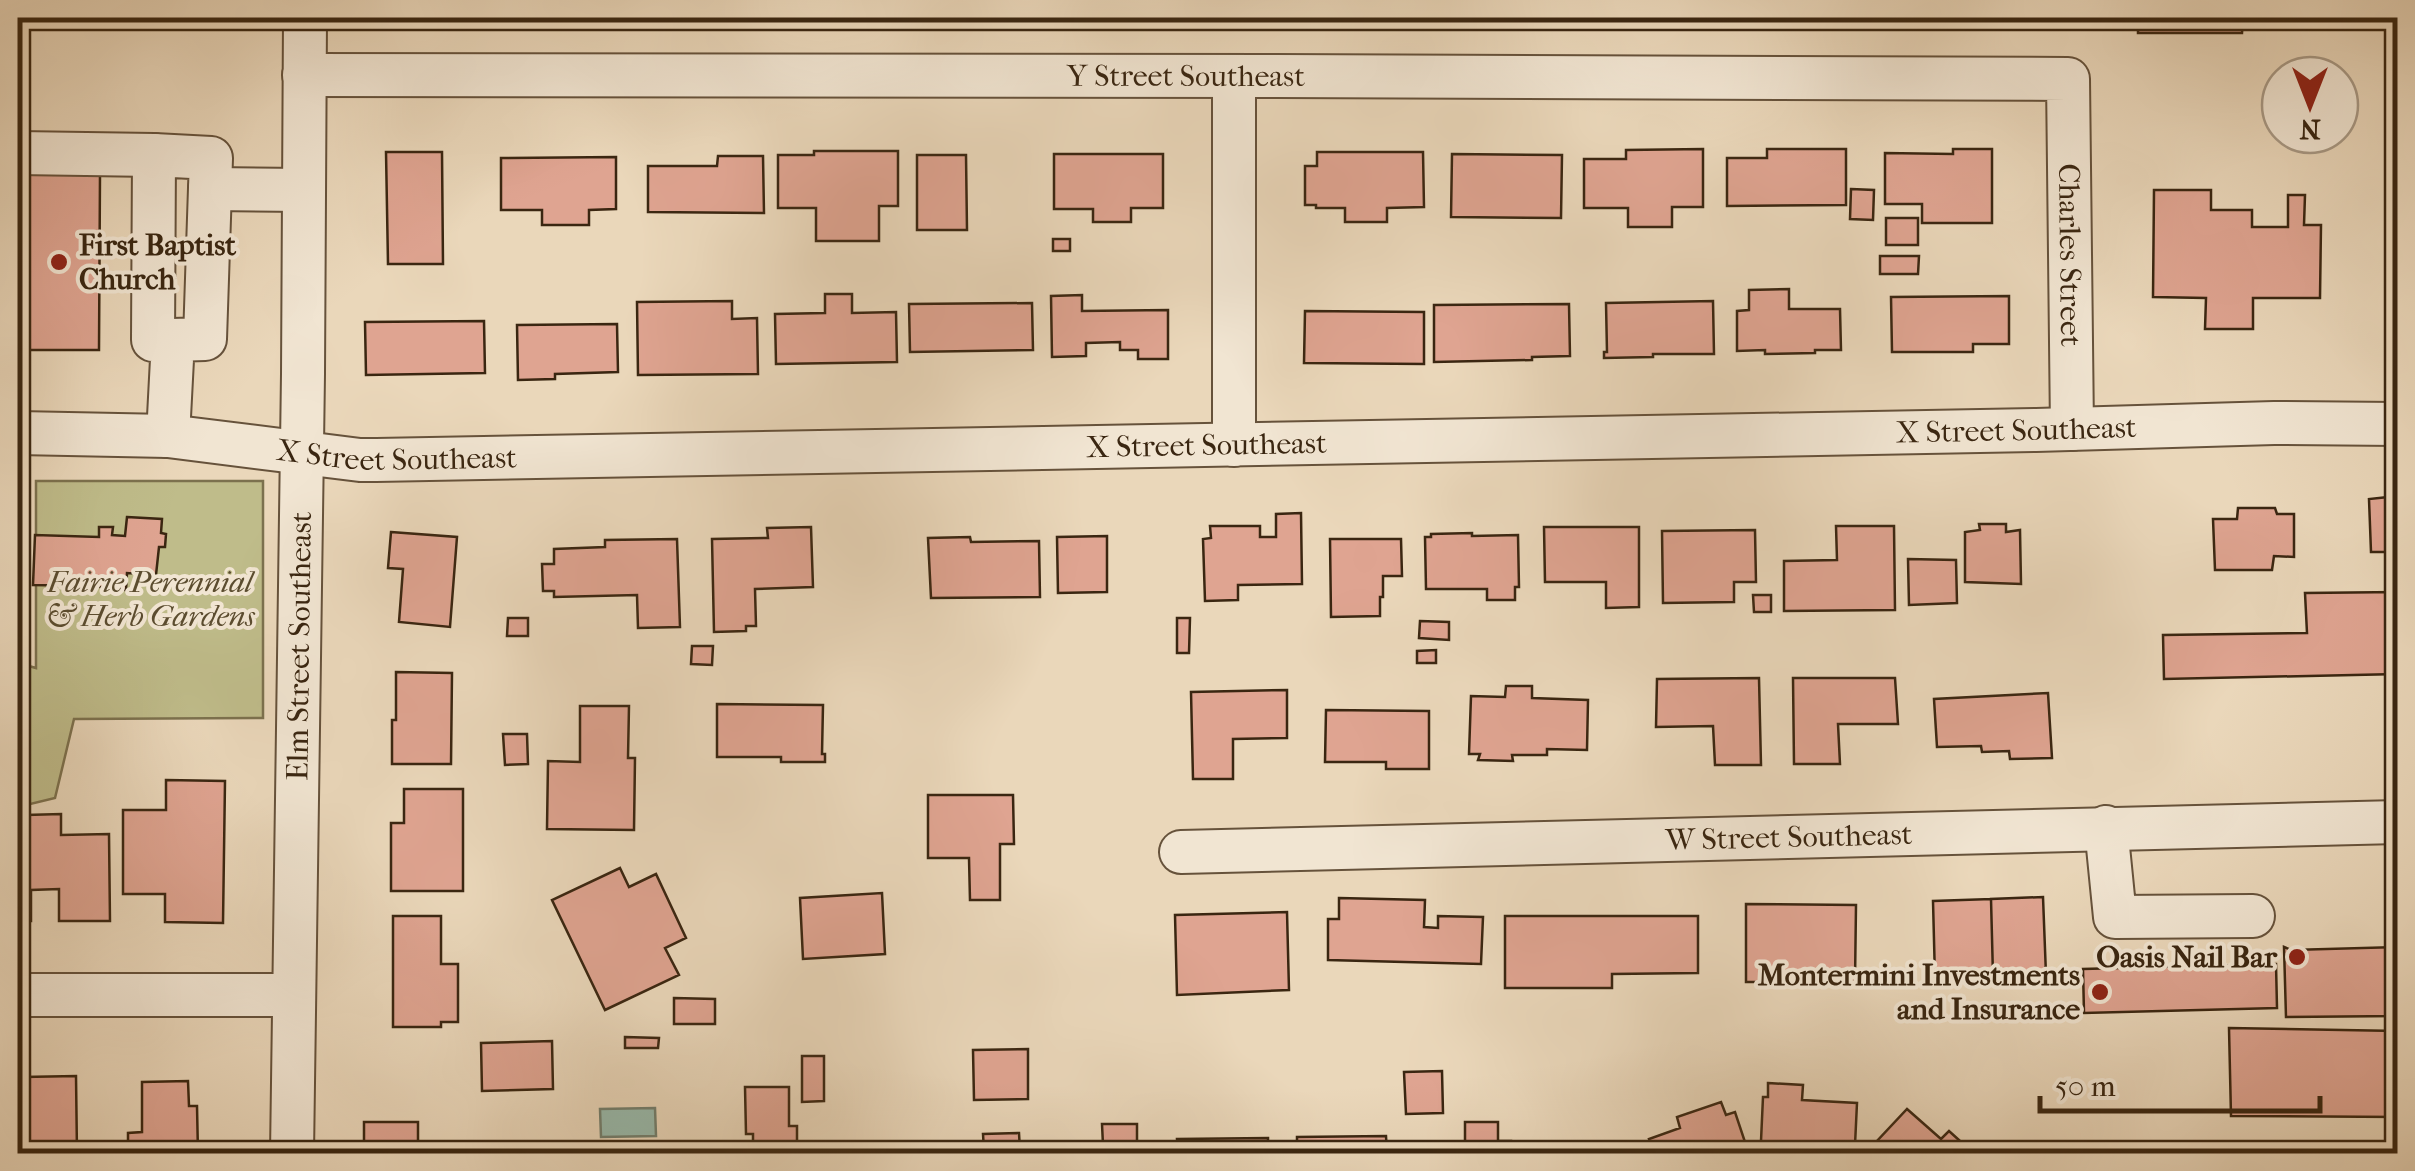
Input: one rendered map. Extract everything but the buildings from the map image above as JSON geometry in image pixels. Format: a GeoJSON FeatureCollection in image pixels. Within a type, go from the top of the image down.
{"type":"FeatureCollection","features":[{"type":"Feature","properties":{"kind":"street","name":"Elm Street Southeast"},"geometry":{"type":"LineString","coordinates":[[292,1154],[304,18]]}},
{"type":"Feature","properties":{"kind":"street","name":"Y Street Southeast"},"geometry":{"type":"LineString","coordinates":[[304,75],[2068,80]]}},
{"type":"Feature","properties":{"kind":"street"},"geometry":{"type":"LineString","coordinates":[[1234,76],[1234,445]]}},
{"type":"Feature","properties":{"kind":"street","name":"Charles Street"},"geometry":{"type":"LineString","coordinates":[[2068,80],[2072,429]]}},
{"type":"Feature","properties":{"kind":"street"},"geometry":{"type":"LineString","coordinates":[[18,153],[154,156],[211,158],[204,339],[154,340],[154,156]]}},
{"type":"Feature","properties":{"kind":"street"},"geometry":{"type":"LineString","coordinates":[[210,188],[303,190]]}},
{"type":"Feature","properties":{"kind":"street"},"geometry":{"type":"LineString","coordinates":[[168,436],[173,340]]}},
{"type":"Feature","properties":{"kind":"street","name":"X Street Southeast"},"geometry":{"type":"LineString","coordinates":[[18,433],[168,436],[376,460],[2398,424]]}},
{"type":"Feature","properties":{"kind":"street","name":"W Street Southeast"},"geometry":{"type":"LineString","coordinates":[[1181,852],[2398,822]]}},
{"type":"Feature","properties":{"kind":"street"},"geometry":{"type":"LineString","coordinates":[[2106,827],[2115,917],[2253,916]]}},
{"type":"Feature","properties":{"kind":"street"},"geometry":{"type":"LineString","coordinates":[[18,995],[294,995]]}},
{"type":"Feature","properties":{"kind":"green space","name":"Fairie Perennial & Herb Gardens"},"geometry":{"type":"Polygon","coordinates":[[[36,481],[263,481],[263,718],[74,719],[55,798],[18,807],[18,663],[36,668],[36,481]]]}},
{"type":"Feature","properties":{"kind":"shaded area"},"geometry":{"type":"Polygon","coordinates":[[[655,1108],[656,1136],[601,1137],[600,1109],[655,1108]]]}},
{"type":"Feature","properties":{"kind":"place","name":"First Baptist Church"},"geometry":{"type":"Point","coordinates":[59,262]}},
{"type":"Feature","properties":{"kind":"place","name":"Oasis Nail Bar"},"geometry":{"type":"Point","coordinates":[2297,957]}},
{"type":"Feature","properties":{"kind":"place","name":"Montermini Investments and Insurance"},"geometry":{"type":"Point","coordinates":[2100,992]}}]}
